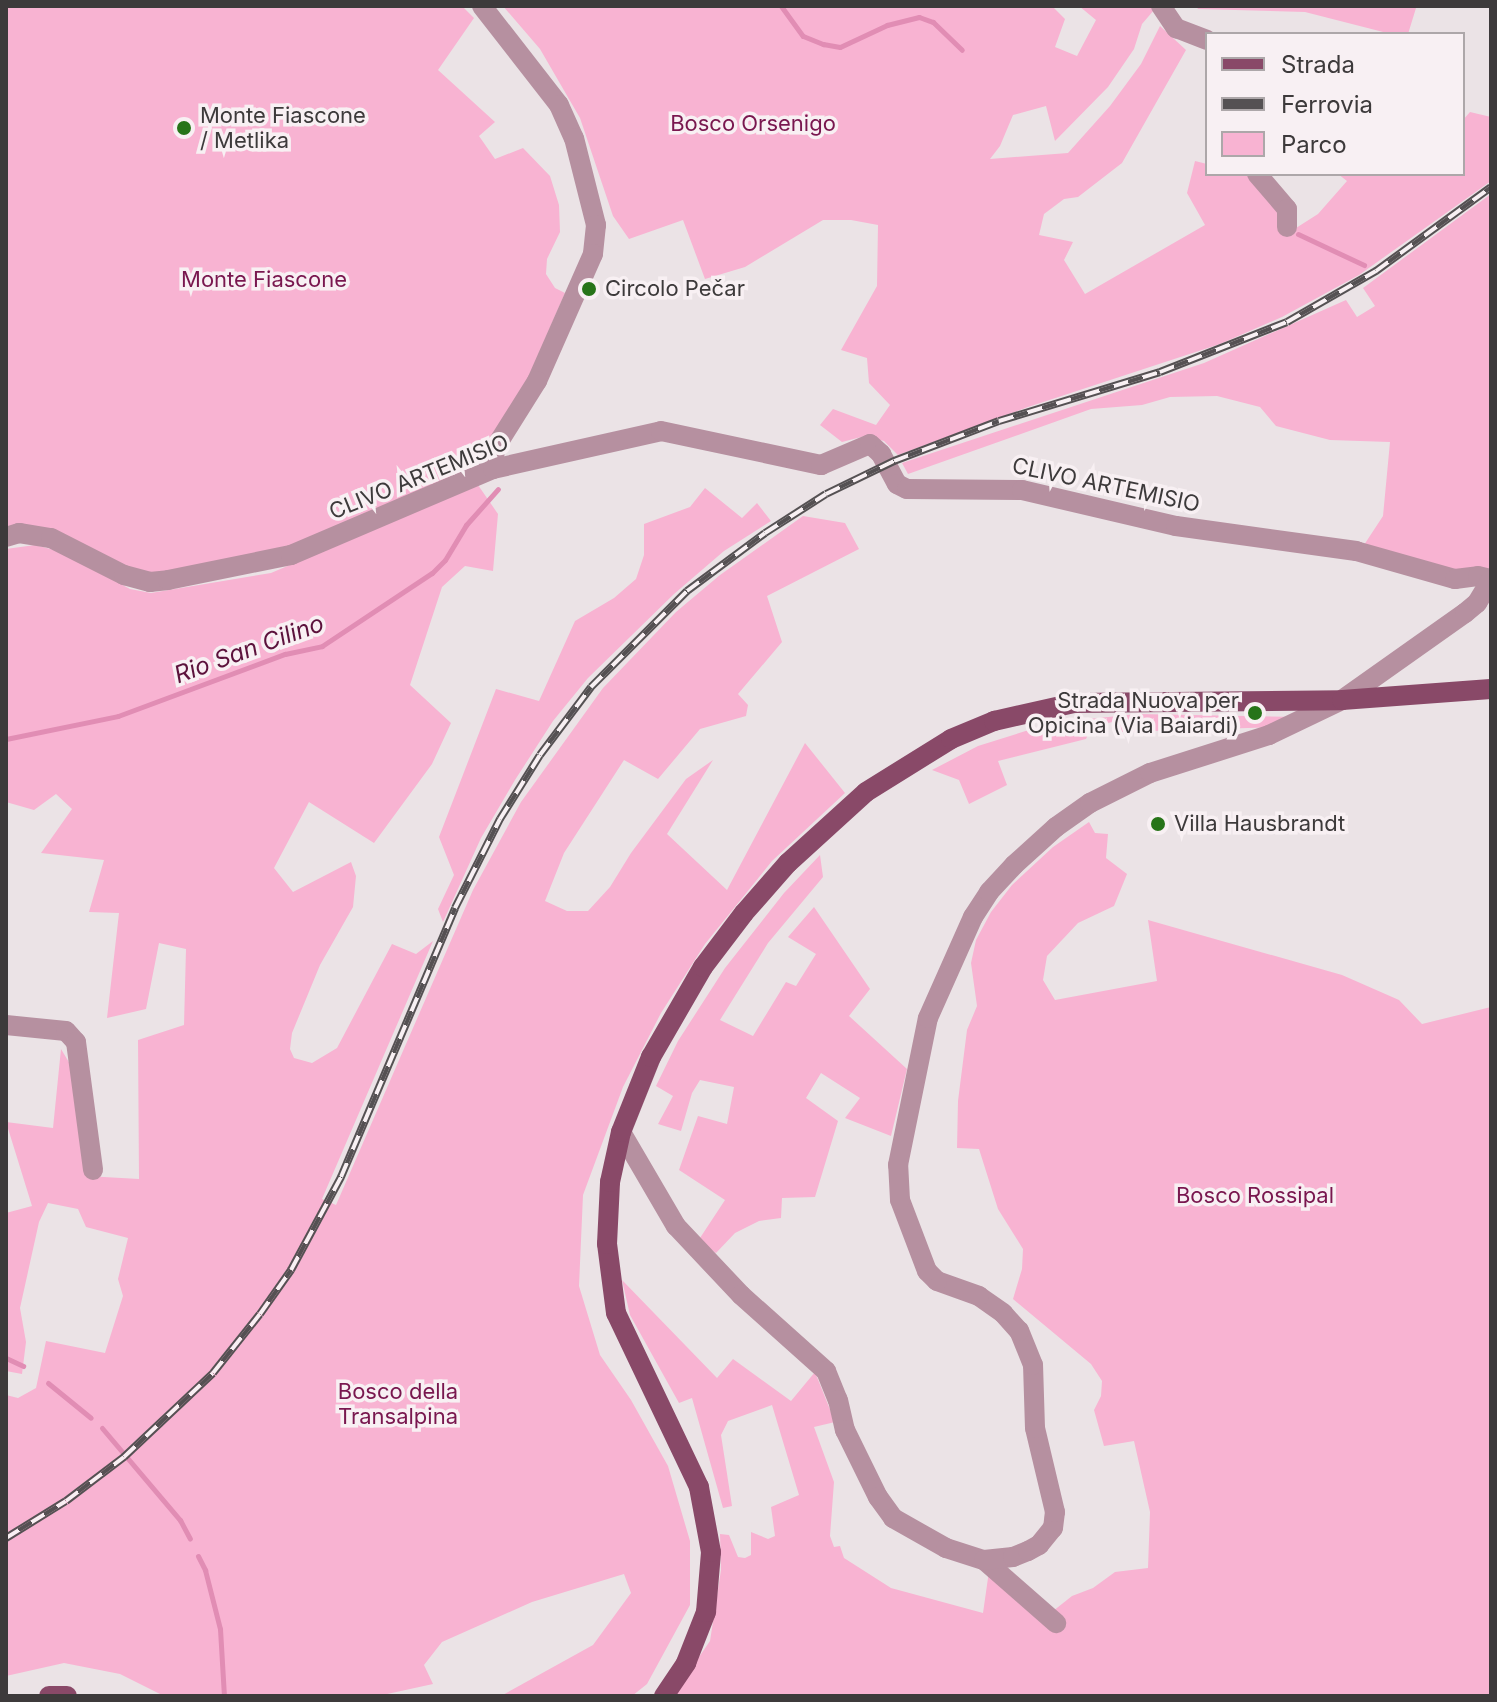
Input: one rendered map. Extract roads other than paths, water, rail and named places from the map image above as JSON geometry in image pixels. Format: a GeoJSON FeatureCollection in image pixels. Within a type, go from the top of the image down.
{"type":"FeatureCollection","features":[{"type":"Feature","properties":{"kind":"main road"},"geometry":{"type":"LineString","coordinates":[[664,1696],[686,1663],[706,1612],[711,1552],[699,1487],[616,1313],[610,1285],[608,1213],[621,1132],[635,1092],[668,1023],[703,967],[744,913],[831,821],[918,758],[994,721],[1074,703],[1342,700],[1491,689]]}},
{"type":"Feature","properties":{"kind":"main road"},"geometry":{"type":"LineString","coordinates":[[49,1696],[67,1696]]}},
{"type":"Feature","properties":{"kind":"street"},"geometry":{"type":"LineString","coordinates":[[482,6],[559,105],[574,138],[596,225],[593,254],[572,294],[537,381],[495,448],[493,469]]}},
{"type":"Feature","properties":{"kind":"street"},"geometry":{"type":"LineString","coordinates":[[1161,6],[1176,28],[1205,39]]}},
{"type":"Feature","properties":{"kind":"street"},"geometry":{"type":"LineString","coordinates":[[1259,176],[1287,209],[1287,227]]}},
{"type":"Feature","properties":{"kind":"street","name":"CLIVO ARTEMISIO"},"geometry":{"type":"LineString","coordinates":[[6,537],[19,533],[51,538],[124,575],[150,582],[168,580],[291,555],[493,469],[661,431],[812,464],[830,463],[870,444],[881,454],[897,484],[918,491],[986,487],[1022,490],[1176,526],[1356,551],[1455,579],[1478,576],[1491,580]]}},
{"type":"Feature","properties":{"kind":"street"},"geometry":{"type":"LineString","coordinates":[[621,1132],[676,1226],[741,1295],[826,1371],[838,1400],[845,1430],[878,1497],[893,1518],[946,1548],[984,1560],[1013,1557],[1039,1545],[1048,1537],[1056,1518],[1035,1428],[1036,1386],[1028,1347],[1003,1313],[979,1296],[937,1281],[927,1271],[900,1200],[898,1165],[903,1126],[928,1018],[942,983],[989,892],[1056,827],[1078,811],[1150,773],[1269,735],[1342,700],[1465,613],[1483,595],[1491,580]]}},
{"type":"Feature","properties":{"kind":"street"},"geometry":{"type":"LineString","coordinates":[[6,1025],[66,1031],[76,1042],[93,1170]]}},
{"type":"Feature","properties":{"kind":"street"},"geometry":{"type":"LineString","coordinates":[[984,1560],[1056,1623]]}},
{"type":"Feature","properties":{"kind":"waterway"},"geometry":{"type":"LineString","coordinates":[[781,6],[803,36],[823,44],[840,47],[887,25],[919,17],[933,22],[962,50]]}},
{"type":"Feature","properties":{"kind":"waterway"},"geometry":{"type":"LineString","coordinates":[[1298,234],[1364,265]]}},
{"type":"Feature","properties":{"kind":"waterway","name":"Rio San Cilino"},"geometry":{"type":"LineString","coordinates":[[6,739],[118,716],[285,654],[322,646],[432,573],[445,560],[466,525],[498,489]]}},
{"type":"Feature","properties":{"kind":"waterway"},"geometry":{"type":"LineString","coordinates":[[6,1358],[23,1366]]}},
{"type":"Feature","properties":{"kind":"waterway"},"geometry":{"type":"LineString","coordinates":[[48,1383],[91,1418]]}},
{"type":"Feature","properties":{"kind":"waterway"},"geometry":{"type":"LineString","coordinates":[[102,1428],[180,1520],[190,1539]]}},
{"type":"Feature","properties":{"kind":"waterway"},"geometry":{"type":"LineString","coordinates":[[198,1556],[205,1570],[220,1629],[224,1696]]}},
{"type":"Feature","properties":{"kind":"railway"},"geometry":{"type":"LineString","coordinates":[[6,1538],[66,1501],[124,1457],[213,1373],[260,1314],[291,1270],[341,1177],[455,908],[500,819],[540,755],[591,687],[687,591],[765,533],[826,494],[894,461],[999,421],[1160,372],[1287,322],[1376,271],[1491,187]]}},
{"type":"Feature","properties":{"kind":"place","name":"Monte Fiascone / Metlika"},"geometry":{"type":"Point","coordinates":[184,128]}},
{"type":"Feature","properties":{"kind":"place","name":"Circolo Pečar"},"geometry":{"type":"Point","coordinates":[589,289]}},
{"type":"Feature","properties":{"kind":"place","name":"Strada Nuova per Opicina (Via Baiardi)"},"geometry":{"type":"Point","coordinates":[1255,713]}},
{"type":"Feature","properties":{"kind":"place","name":"Villa Hausbrandt"},"geometry":{"type":"Point","coordinates":[1158,824]}},
{"type":"Feature","properties":{"kind":"park label","name":"Bosco Orsenigo"},"geometry":{"type":"Point","coordinates":[753,124]}},
{"type":"Feature","properties":{"kind":"park label","name":"Monte Fiascone"},"geometry":{"type":"Point","coordinates":[264,280]}},
{"type":"Feature","properties":{"kind":"park label","name":"Bosco Rossipal"},"geometry":{"type":"Point","coordinates":[1255,1196]}},
{"type":"Feature","properties":{"kind":"park label","name":"Bosco della Transalpina"},"geometry":{"type":"Point","coordinates":[398,1404]}}]}
